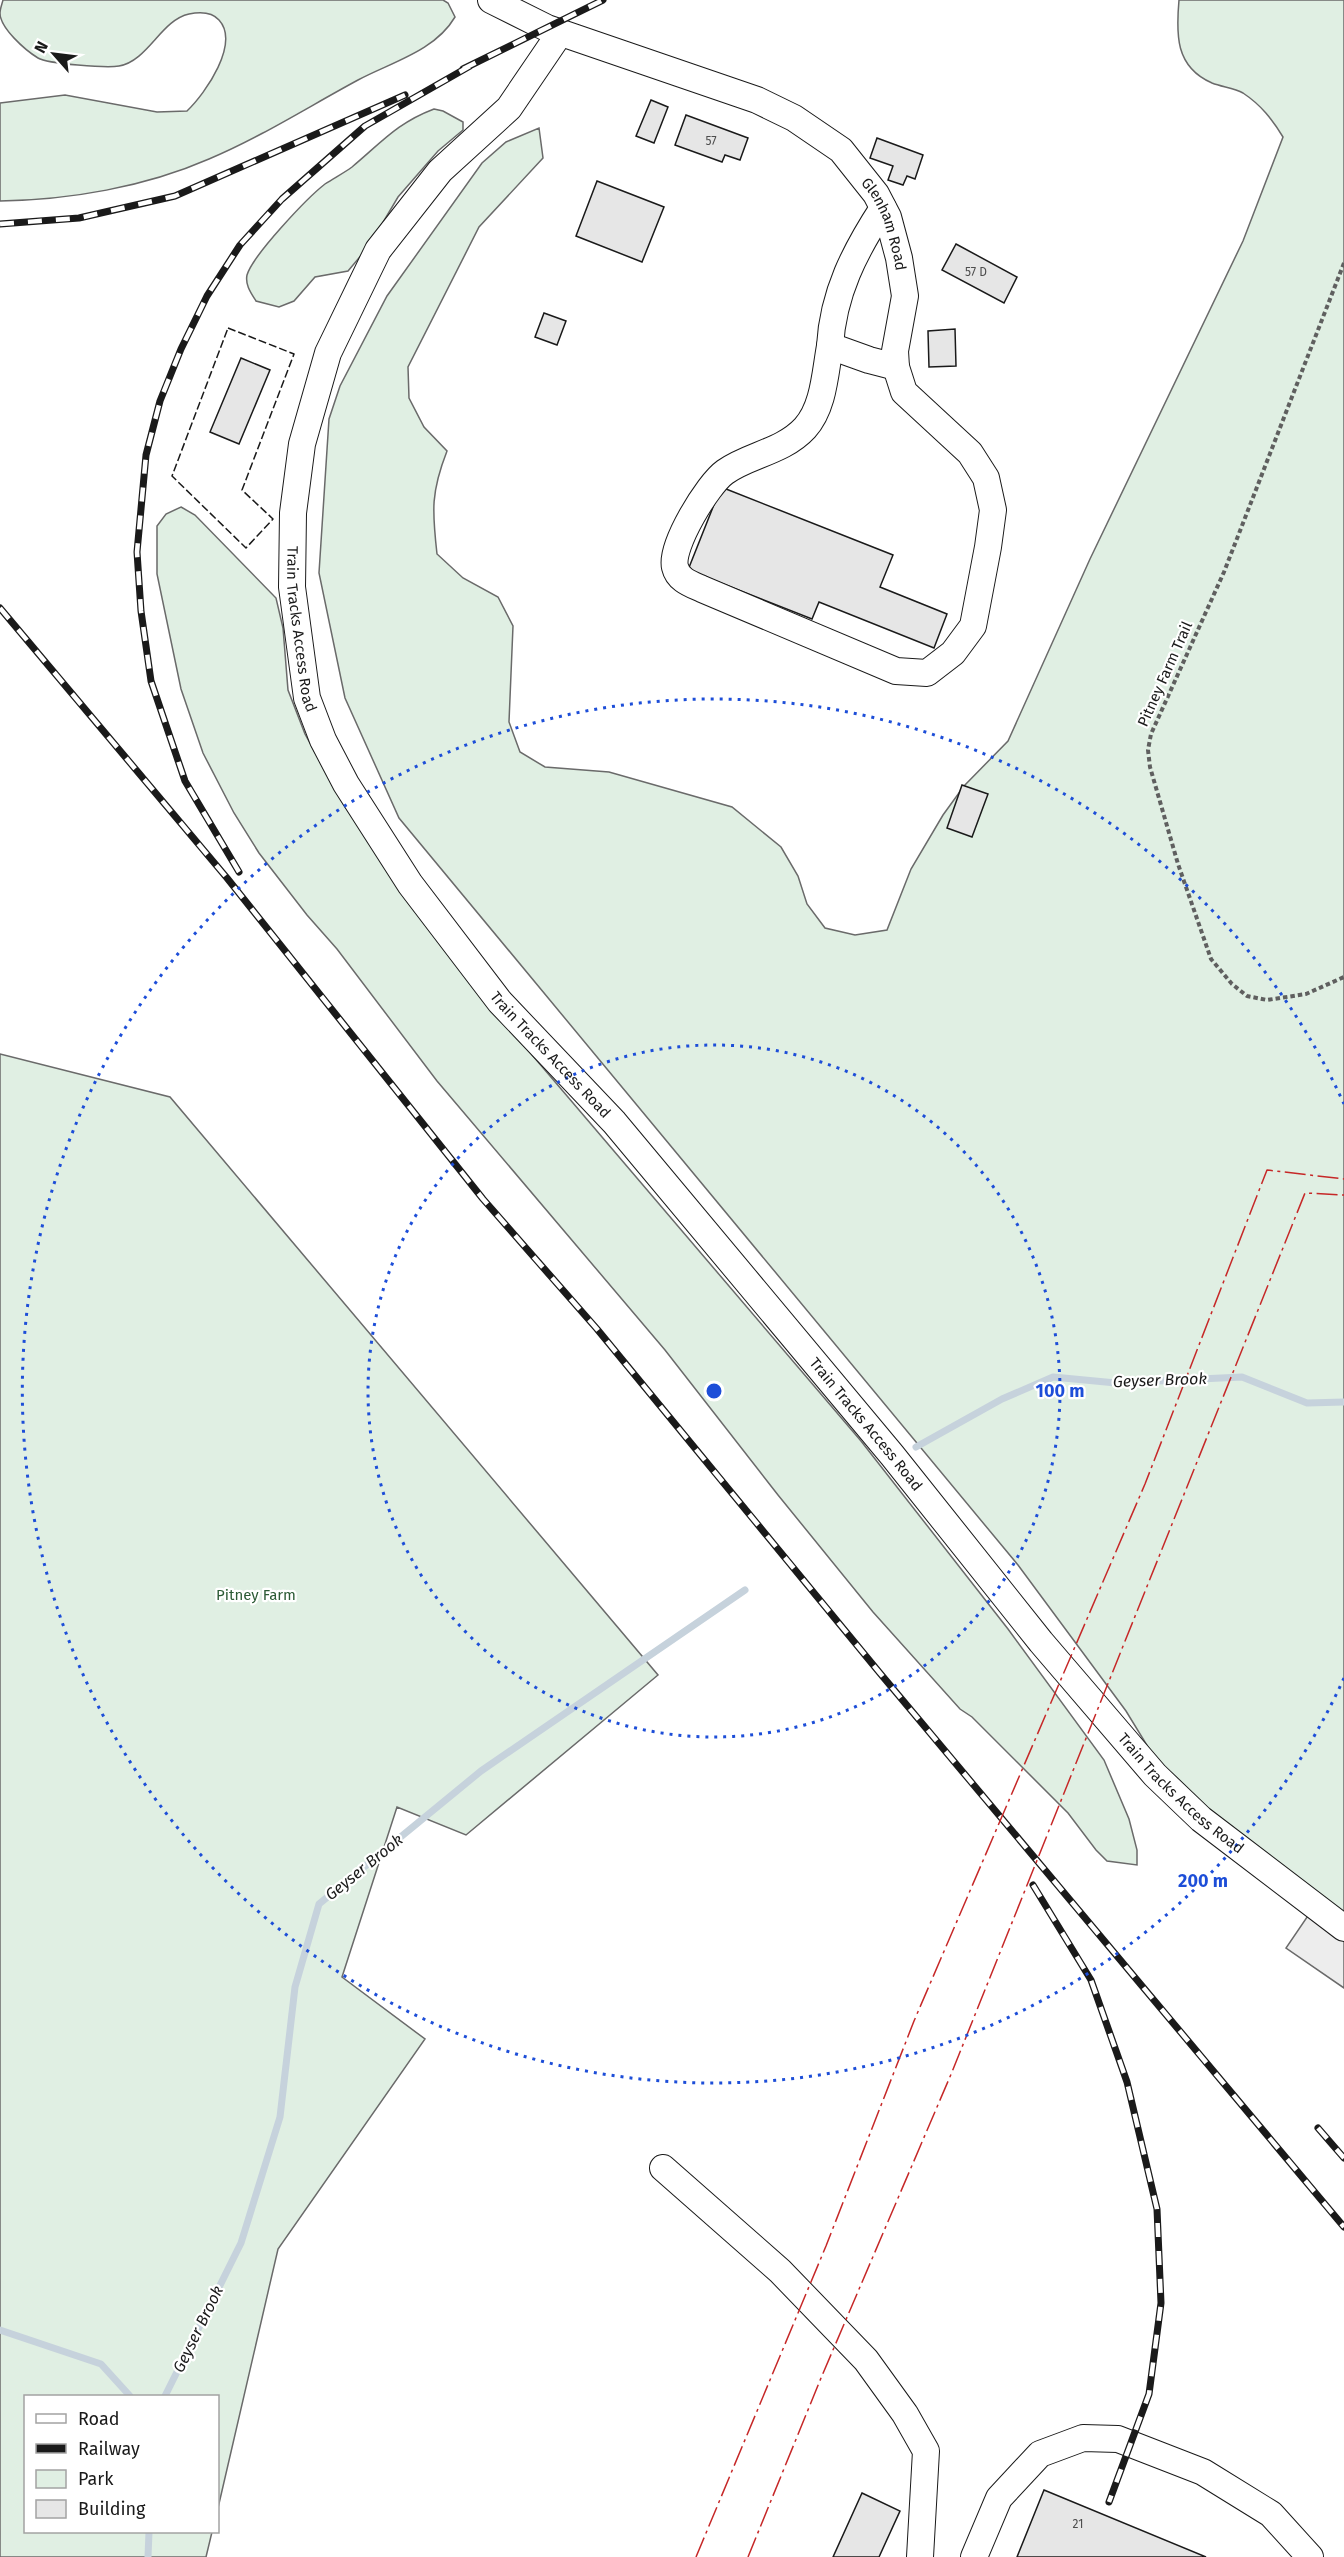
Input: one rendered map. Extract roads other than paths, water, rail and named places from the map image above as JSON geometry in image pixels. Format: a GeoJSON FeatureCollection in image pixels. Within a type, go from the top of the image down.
{"type":"FeatureCollection","features":[{"type":"Feature","properties":{"kind":"street","name":"Glenham Road"},"geometry":{"type":"LineString","coordinates":[[491,0],[554,31],[757,100],[794,118],[841,150],[876,194],[888,217],[899,258],[905,296],[895,351],[896,367],[904,392],[970,453],[986,478],[993,510],[973,626],[954,653],[927,673],[896,671],[681,578],[675,567],[675,547],[699,504],[724,472],[761,456],[788,441],[805,428],[820,400],[830,346]]}},
{"type":"Feature","properties":{"kind":"street","name":"Train Tracks Access Road"},"geometry":{"type":"LineString","coordinates":[[554,31],[508,108],[440,171],[378,250],[328,353],[302,444],[293,513],[292,587],[306,698],[323,740],[346,784],[410,884],[500,1002],[614,1122],[892,1455],[1041,1642],[1140,1758],[1201,1819],[1344,1928]]}},
{"type":"Feature","properties":{"kind":"street"},"geometry":{"type":"LineString","coordinates":[[884,208],[861,243],[843,280],[837,297],[830,346],[868,360],[896,367]]}},
{"type":"Feature","properties":{"kind":"street"},"geometry":{"type":"LineString","coordinates":[[663,2168],[780,2271],[866,2360],[905,2415],[926,2451],[920,2557]]}},
{"type":"Feature","properties":{"kind":"street"},"geometry":{"type":"LineString","coordinates":[[974,2557],[999,2498],[1040,2454],[1083,2438],[1118,2439],[1203,2472],[1271,2514],[1289,2547],[1310,2557]]}},
{"type":"Feature","properties":{"kind":"waterway","name":"Geyser Brook"},"geometry":{"type":"LineString","coordinates":[[916,1447],[1002,1399],[1053,1377],[1116,1383],[1242,1377],[1307,1403],[1344,1402]]}},
{"type":"Feature","properties":{"kind":"waterway","name":"Geyser Brook"},"geometry":{"type":"LineString","coordinates":[[165,2395],[241,2243],[280,2117],[295,1987],[319,1904],[481,1771],[745,1590]]}},
{"type":"Feature","properties":{"kind":"waterway"},"geometry":{"type":"LineString","coordinates":[[0,2330],[101,2364],[129,2395]]}},
{"type":"Feature","properties":{"kind":"waterway"},"geometry":{"type":"LineString","coordinates":[[148,2557],[149,2533]]}},
{"type":"Feature","properties":{"kind":"railway"},"geometry":{"type":"LineString","coordinates":[[463,69],[603,0]]}},
{"type":"Feature","properties":{"kind":"railway"},"geometry":{"type":"LineString","coordinates":[[239,872],[185,781],[151,681],[141,611],[137,552],[146,455],[160,401],[181,349],[207,296],[240,245],[282,199],[365,126],[470,66]]}},
{"type":"Feature","properties":{"kind":"railway"},"geometry":{"type":"LineString","coordinates":[[0,224],[79,218],[175,196],[405,95]]}},
{"type":"Feature","properties":{"kind":"railway"},"geometry":{"type":"LineString","coordinates":[[0,608],[227,878],[483,1199],[597,1329],[879,1672],[1344,2227]]}},
{"type":"Feature","properties":{"kind":"railway"},"geometry":{"type":"LineString","coordinates":[[1033,1885],[1091,1980],[1127,2082],[1157,2209],[1161,2303],[1149,2394],[1109,2502]]}},
{"type":"Feature","properties":{"kind":"railway"},"geometry":{"type":"LineString","coordinates":[[1318,2128],[1344,2158]]}},
{"type":"Feature","properties":{"kind":"park label","name":"Pitney Farm"},"geometry":{"type":"Point","coordinates":[256,1595]}}]}
